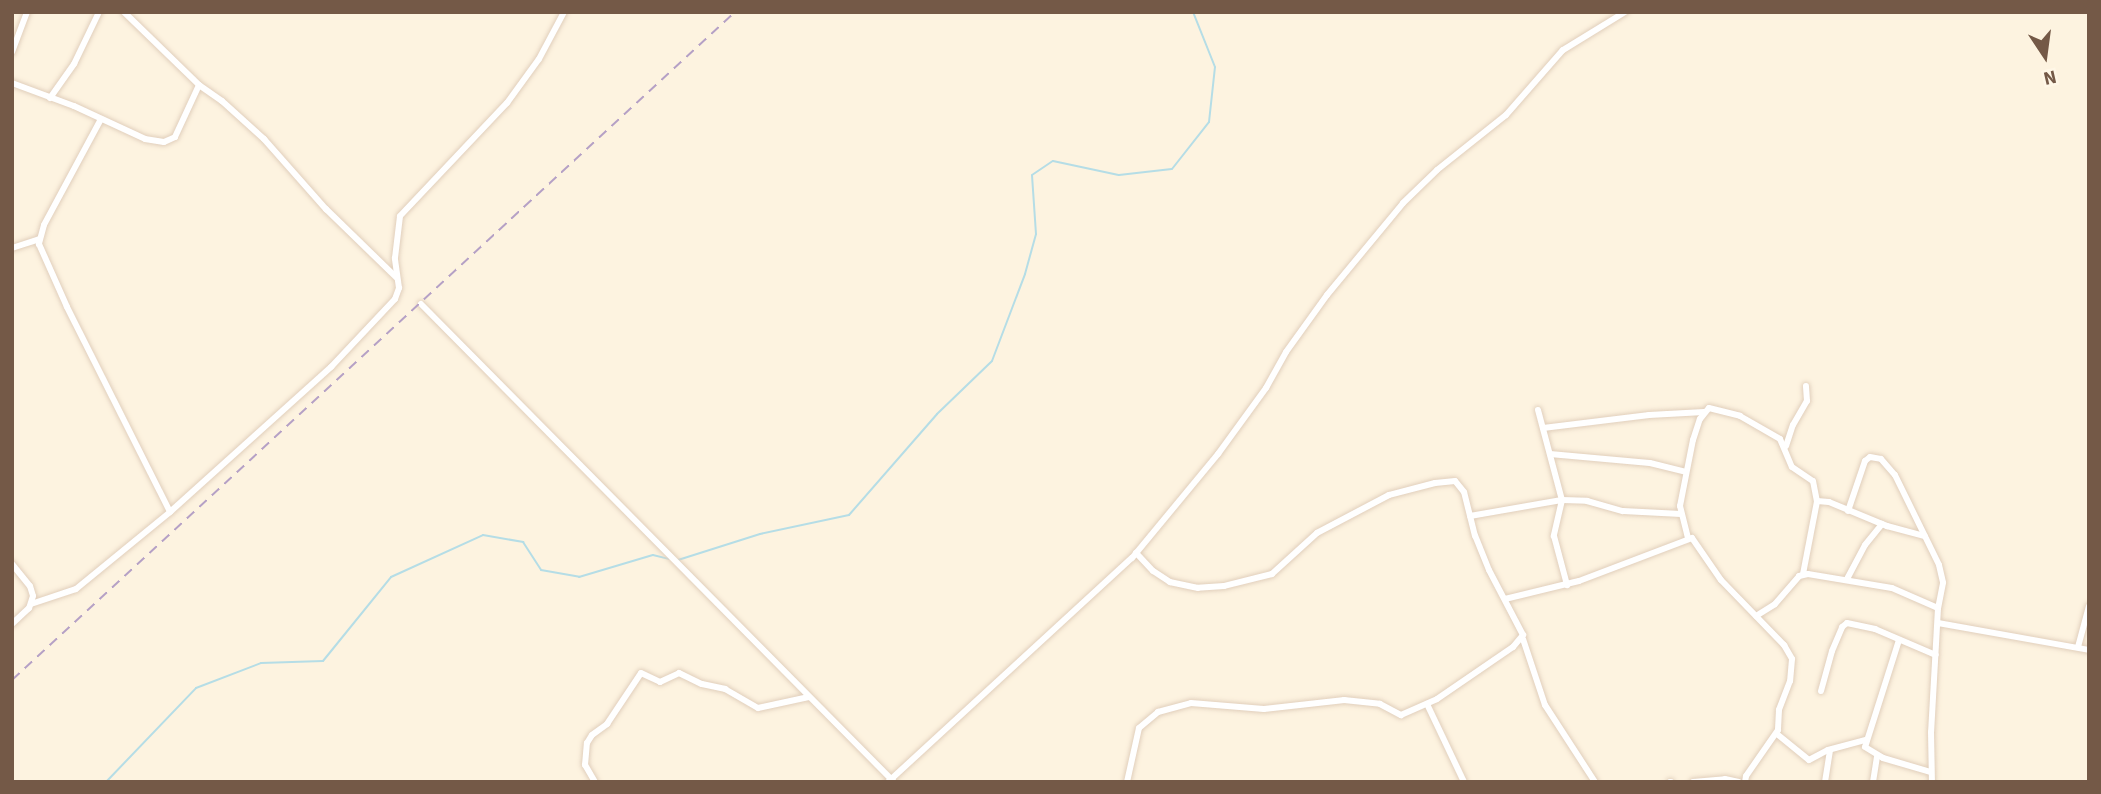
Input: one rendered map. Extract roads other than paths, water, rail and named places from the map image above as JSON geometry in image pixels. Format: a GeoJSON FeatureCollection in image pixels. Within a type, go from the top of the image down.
{"type":"FeatureCollection","features":[{"type":"Feature","properties":{"kind":"street"},"geometry":{"type":"LineString","coordinates":[[12,52],[27,12]]}},
{"type":"Feature","properties":{"kind":"street"},"geometry":{"type":"LineString","coordinates":[[50,98],[74,64],[99,12]]}},
{"type":"Feature","properties":{"kind":"street"},"geometry":{"type":"LineString","coordinates":[[124,12],[199,85],[222,101],[264,139],[317,199],[397,279]]}},
{"type":"Feature","properties":{"kind":"street"},"geometry":{"type":"LineString","coordinates":[[12,624],[32,604],[76,589],[170,512],[338,359],[395,299],[399,290],[395,258],[400,216],[507,103],[539,59],[564,12]]}},
{"type":"Feature","properties":{"kind":"street"},"geometry":{"type":"LineString","coordinates":[[421,304],[891,781],[1136,553],[1218,454],[1266,388],[1286,352],[1327,295],[1403,203],[1437,170],[1506,114],[1563,50],[1625,12]]}},
{"type":"Feature","properties":{"kind":"street"},"geometry":{"type":"LineString","coordinates":[[12,83],[145,139],[164,142],[175,137],[199,85]]}},
{"type":"Feature","properties":{"kind":"street"},"geometry":{"type":"LineString","coordinates":[[12,248],[39,239],[101,119]]}},
{"type":"Feature","properties":{"kind":"street"},"geometry":{"type":"LineString","coordinates":[[39,239],[52,276],[170,512]]}},
{"type":"Feature","properties":{"kind":"street"},"geometry":{"type":"LineString","coordinates":[[1786,447],[1793,425],[1807,401],[1806,386]]}},
{"type":"Feature","properties":{"kind":"street"},"geometry":{"type":"LineString","coordinates":[[1688,538],[1681,514],[1686,472],[1693,440],[1704,412],[1709,408],[1720,408],[1741,416],[1780,439],[1786,447],[1792,467],[1813,481],[1816,501],[1804,574],[1774,604],[1756,616]]}},
{"type":"Feature","properties":{"kind":"street"},"geometry":{"type":"LineString","coordinates":[[1538,410],[1562,500],[1554,536],[1567,585]]}},
{"type":"Feature","properties":{"kind":"street"},"geometry":{"type":"LineString","coordinates":[[1543,428],[1596,424],[1649,415],[1704,412]]}},
{"type":"Feature","properties":{"kind":"street"},"geometry":{"type":"LineString","coordinates":[[1550,454],[1650,463],[1686,472]]}},
{"type":"Feature","properties":{"kind":"street"},"geometry":{"type":"LineString","coordinates":[[1848,511],[1865,461],[1876,457],[1895,475],[1943,578],[1938,608],[1931,772],[1933,782]]}},
{"type":"Feature","properties":{"kind":"street"},"geometry":{"type":"LineString","coordinates":[[1136,553],[1153,571],[1170,582],[1198,588],[1224,586],[1272,574],[1317,533],[1388,495],[1455,481],[1464,492],[1480,549],[1522,630],[1545,705],[1595,782]]}},
{"type":"Feature","properties":{"kind":"street"},"geometry":{"type":"LineString","coordinates":[[1470,516],[1562,500],[1587,501],[1623,511],[1681,514]]}},
{"type":"Feature","properties":{"kind":"street"},"geometry":{"type":"LineString","coordinates":[[1816,501],[1829,502],[1882,524],[1925,536]]}},
{"type":"Feature","properties":{"kind":"street"},"geometry":{"type":"LineString","coordinates":[[1847,579],[1865,545],[1882,524]]}},
{"type":"Feature","properties":{"kind":"street"},"geometry":{"type":"LineString","coordinates":[[1505,599],[1567,585],[1688,538],[1695,541],[1721,580],[1784,645],[1792,659],[1790,681],[1779,710],[1777,734],[1750,769],[1745,782]]}},
{"type":"Feature","properties":{"kind":"street"},"geometry":{"type":"LineString","coordinates":[[12,564],[32,591],[32,604]]}},
{"type":"Feature","properties":{"kind":"street"},"geometry":{"type":"LineString","coordinates":[[1804,574],[1892,588],[1938,608]]}},
{"type":"Feature","properties":{"kind":"street"},"geometry":{"type":"LineString","coordinates":[[2078,647],[2089,606]]}},
{"type":"Feature","properties":{"kind":"street"},"geometry":{"type":"LineString","coordinates":[[1938,623],[2089,650]]}},
{"type":"Feature","properties":{"kind":"street"},"geometry":{"type":"LineString","coordinates":[[1821,691],[1832,651],[1844,624],[1875,629],[1936,655]]}},
{"type":"Feature","properties":{"kind":"street"},"geometry":{"type":"LineString","coordinates":[[1127,782],[1137,734],[1143,723],[1158,712],[1202,703],[1264,709],[1344,700],[1380,704],[1399,715],[1427,704],[1523,639]]}},
{"type":"Feature","properties":{"kind":"street"},"geometry":{"type":"LineString","coordinates":[[1899,640],[1866,740],[1866,749],[1877,756],[1931,772]]}},
{"type":"Feature","properties":{"kind":"street"},"geometry":{"type":"LineString","coordinates":[[595,782],[585,765],[587,743],[614,715],[641,673],[660,682],[679,673],[702,684],[724,689],[758,708],[809,697]]}},
{"type":"Feature","properties":{"kind":"street"},"geometry":{"type":"LineString","coordinates":[[1427,704],[1464,782]]}},
{"type":"Feature","properties":{"kind":"street"},"geometry":{"type":"LineString","coordinates":[[1777,734],[1808,760],[1830,750],[1866,740]]}},
{"type":"Feature","properties":{"kind":"street"},"geometry":{"type":"LineString","coordinates":[[1825,782],[1830,750]]}},
{"type":"Feature","properties":{"kind":"street"},"geometry":{"type":"LineString","coordinates":[[1873,782],[1877,756]]}},
{"type":"Feature","properties":{"kind":"street"},"geometry":{"type":"LineString","coordinates":[[1693,782],[1725,779],[1739,782]]}},
{"type":"Feature","properties":{"kind":"waterway"},"geometry":{"type":"LineString","coordinates":[[678,560],[760,534],[849,515],[937,414],[992,361],[1025,274],[1036,234],[1032,175],[1053,161],[1119,175],[1172,169],[1209,122],[1215,67],[1193,12]]}},
{"type":"Feature","properties":{"kind":"waterway"},"geometry":{"type":"LineString","coordinates":[[106,782],[196,688],[261,663],[323,661],[391,577],[483,535],[523,542],[541,570],[579,577],[653,555],[669,559]]}},
{"type":"Feature","properties":{"kind":"railway"},"geometry":{"type":"LineString","coordinates":[[12,680],[735,12]]}}]}
